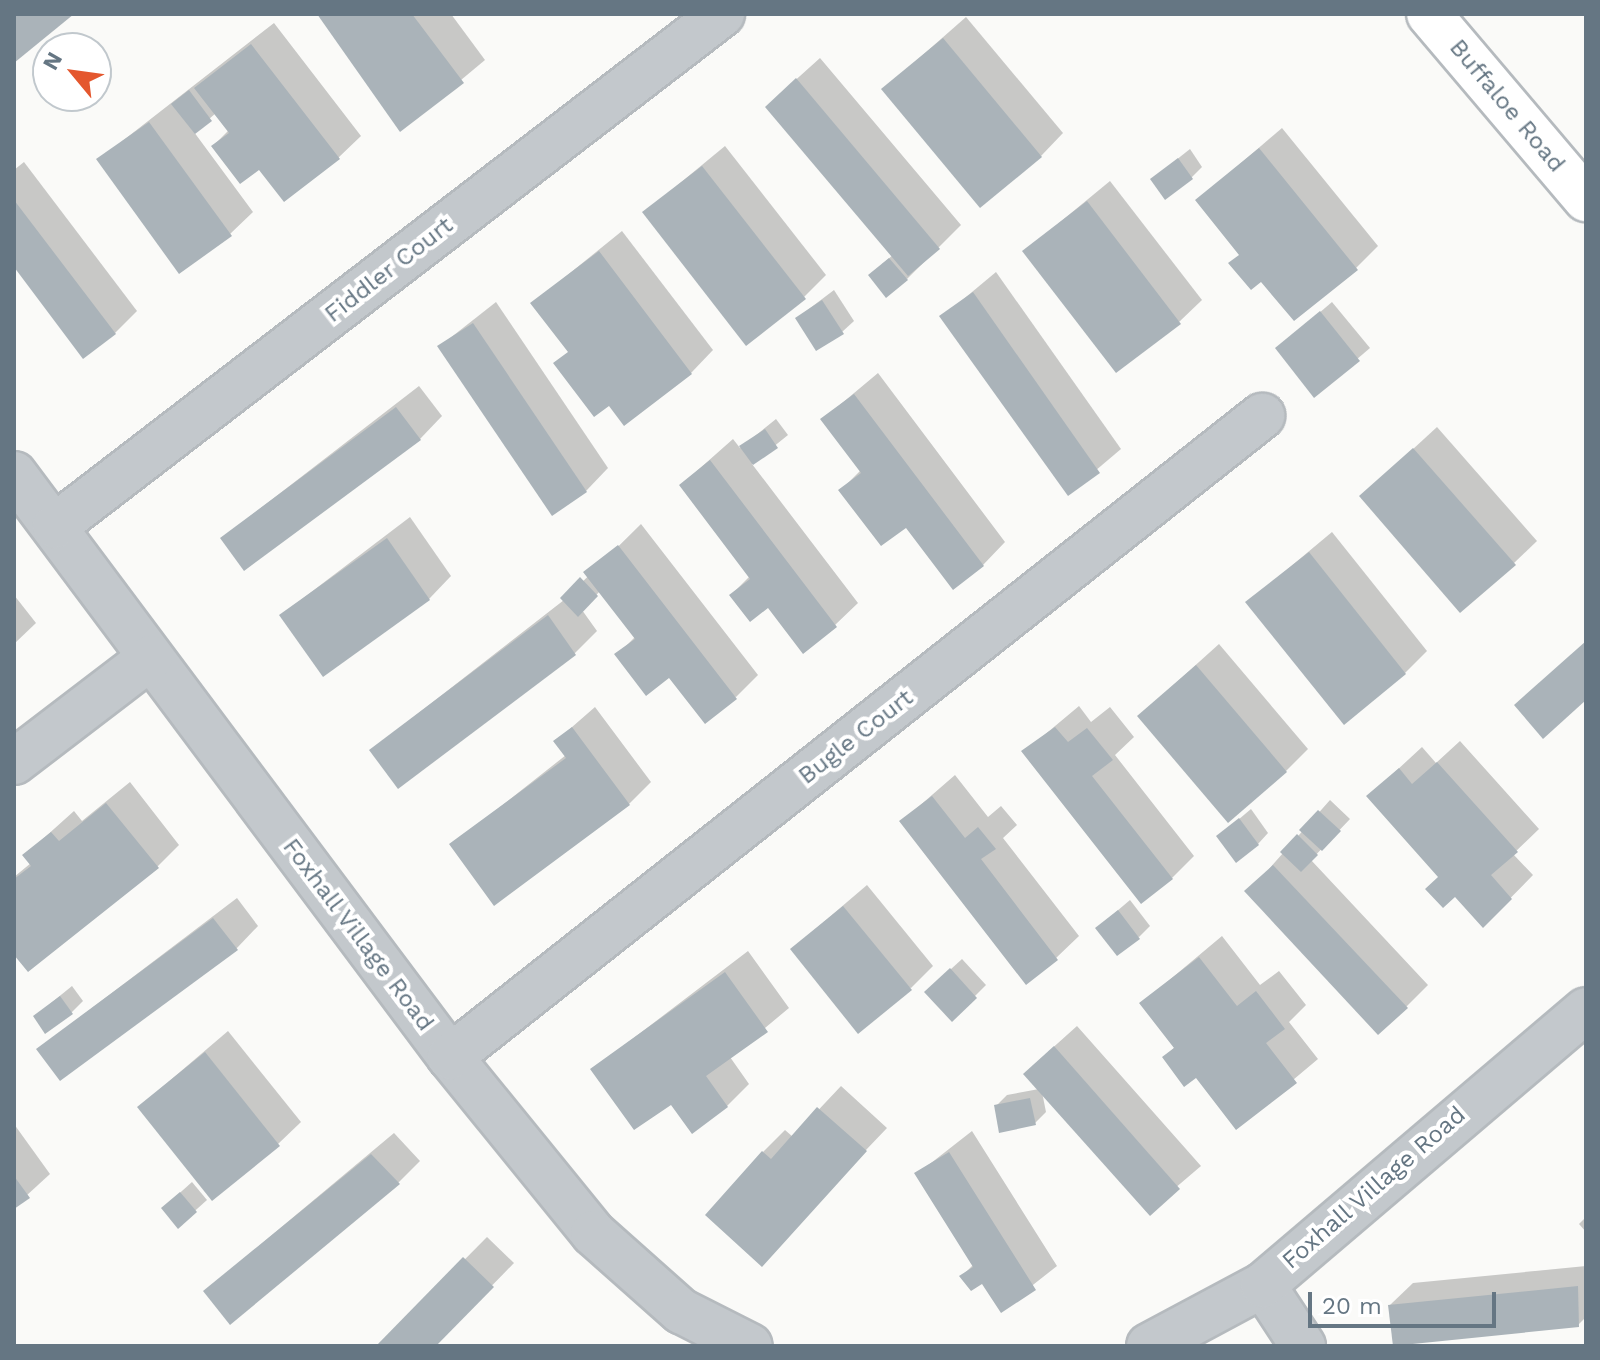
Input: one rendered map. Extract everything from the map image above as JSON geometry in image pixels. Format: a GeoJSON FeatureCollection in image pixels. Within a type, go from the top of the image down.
{"type":"FeatureCollection","features":[{"type":"Feature","properties":{"kind":"main road","name":"Buffaloe Road"},"geometry":{"type":"LineString","coordinates":[[1429,14],[1586,199]]}},
{"type":"Feature","properties":{"kind":"street","name":"Fiddler Court"},"geometry":{"type":"LineString","coordinates":[[55,526],[722,14]]}},
{"type":"Feature","properties":{"kind":"street","name":"Bugle Court"},"geometry":{"type":"LineString","coordinates":[[450,1057],[1262,416]]}},
{"type":"Feature","properties":{"kind":"street","name":"Foxhall Village Road"},"geometry":{"type":"LineString","coordinates":[[14,474],[450,1057],[593,1233],[681,1311],[750,1346]]}},
{"type":"Feature","properties":{"kind":"street"},"geometry":{"type":"LineString","coordinates":[[14,762],[150,658]]}},
{"type":"Feature","properties":{"kind":"street","name":"Foxhall Village Road"},"geometry":{"type":"LineString","coordinates":[[1149,1346],[1263,1285],[1586,1010]]}},
{"type":"Feature","properties":{"kind":"street"},"geometry":{"type":"LineString","coordinates":[[1263,1285],[1303,1346]]}},
{"type":"Feature","properties":{"kind":"building"},"geometry":{"type":"Polygon","coordinates":[[[14,14],[74,14],[52,32],[32,32],[32,48],[14,63],[14,14]]]}},
{"type":"Feature","properties":{"kind":"building"},"geometry":{"type":"Polygon","coordinates":[[[317,14],[412,14],[464,83],[400,132],[317,14]]]}},
{"type":"Feature","properties":{"kind":"building"},"geometry":{"type":"Polygon","coordinates":[[[943,38],[1042,157],[980,208],[881,89],[943,38]]]}},
{"type":"Feature","properties":{"kind":"building"},"geometry":{"type":"Polygon","coordinates":[[[251,44],[340,159],[284,202],[259,170],[240,184],[211,146],[229,133],[194,88],[251,44]]]}},
{"type":"Feature","properties":{"kind":"building"},"geometry":{"type":"Polygon","coordinates":[[[796,78],[940,249],[908,276],[765,107],[796,78]]]}},
{"type":"Feature","properties":{"kind":"building"},"geometry":{"type":"Polygon","coordinates":[[[189,90],[212,121],[195,134],[171,104],[189,90]]]}},
{"type":"Feature","properties":{"kind":"building"},"geometry":{"type":"Polygon","coordinates":[[[149,122],[232,236],[179,274],[96,159],[149,122]]]}},
{"type":"Feature","properties":{"kind":"building"},"geometry":{"type":"Polygon","coordinates":[[[1259,148],[1358,270],[1294,321],[1261,282],[1251,290],[1228,263],[1239,255],[1195,200],[1259,148]]]}},
{"type":"Feature","properties":{"kind":"building"},"geometry":{"type":"Polygon","coordinates":[[[1178,158],[1193,179],[1165,200],[1150,179],[1178,158]]]}},
{"type":"Feature","properties":{"kind":"building"},"geometry":{"type":"Polygon","coordinates":[[[702,166],[806,299],[746,346],[642,212],[702,166]]]}},
{"type":"Feature","properties":{"kind":"building"},"geometry":{"type":"Polygon","coordinates":[[[14,200],[116,334],[83,359],[14,267],[14,200]]]}},
{"type":"Feature","properties":{"kind":"building"},"geometry":{"type":"Polygon","coordinates":[[[1087,201],[1181,324],[1116,373],[1022,251],[1087,201]]]}},
{"type":"Feature","properties":{"kind":"building"},"geometry":{"type":"Polygon","coordinates":[[[599,251],[692,374],[624,426],[609,406],[594,417],[553,363],[568,352],[530,303],[599,251]]]}},
{"type":"Feature","properties":{"kind":"building"},"geometry":{"type":"Polygon","coordinates":[[[889,258],[908,280],[886,298],[868,275],[889,258]]]}},
{"type":"Feature","properties":{"kind":"building"},"geometry":{"type":"Polygon","coordinates":[[[973,292],[1100,473],[1068,496],[939,316],[973,292]]]}},
{"type":"Feature","properties":{"kind":"building"},"geometry":{"type":"Polygon","coordinates":[[[822,300],[844,334],[816,351],[795,318],[822,300]]]}},
{"type":"Feature","properties":{"kind":"building"},"geometry":{"type":"Polygon","coordinates":[[[1320,311],[1360,361],[1314,398],[1275,348],[1320,311]]]}},
{"type":"Feature","properties":{"kind":"building"},"geometry":{"type":"Polygon","coordinates":[[[473,323],[587,492],[552,516],[437,346],[473,323]]]}},
{"type":"Feature","properties":{"kind":"building"},"geometry":{"type":"Polygon","coordinates":[[[854,394],[984,566],[953,590],[906,528],[881,546],[838,490],[861,473],[820,419],[854,394]]]}},
{"type":"Feature","properties":{"kind":"building"},"geometry":{"type":"Polygon","coordinates":[[[396,407],[421,440],[244,571],[220,538],[396,407]]]}},
{"type":"Feature","properties":{"kind":"building"},"geometry":{"type":"Polygon","coordinates":[[[765,429],[778,448],[753,465],[739,446],[765,429]]]}},
{"type":"Feature","properties":{"kind":"building"},"geometry":{"type":"Polygon","coordinates":[[[1413,448],[1516,565],[1460,613],[1359,496],[1413,448]]]}},
{"type":"Feature","properties":{"kind":"building"},"geometry":{"type":"Polygon","coordinates":[[[710,460],[837,627],[803,654],[768,608],[750,622],[729,595],[750,579],[679,485],[710,460]]]}},
{"type":"Feature","properties":{"kind":"building"},"geometry":{"type":"Polygon","coordinates":[[[387,538],[430,600],[323,677],[279,615],[387,538]]]}},
{"type":"Feature","properties":{"kind":"building"},"geometry":{"type":"Polygon","coordinates":[[[618,545],[737,699],[705,724],[669,678],[646,696],[614,654],[635,639],[583,572],[618,545]]]}},
{"type":"Feature","properties":{"kind":"building"},"geometry":{"type":"Polygon","coordinates":[[[1309,552],[1406,674],[1344,725],[1245,602],[1309,552]]]}},
{"type":"Feature","properties":{"kind":"building"},"geometry":{"type":"Polygon","coordinates":[[[580,577],[598,596],[578,617],[560,598],[580,577]]]}},
{"type":"Feature","properties":{"kind":"building"},"geometry":{"type":"Polygon","coordinates":[[[548,615],[576,655],[398,789],[369,750],[548,615]]]}},
{"type":"Feature","properties":{"kind":"building"},"geometry":{"type":"Polygon","coordinates":[[[1586,641],[1586,700],[1543,739],[1514,705],[1586,641]]]}},
{"type":"Feature","properties":{"kind":"building"},"geometry":{"type":"Polygon","coordinates":[[[1196,665],[1287,772],[1228,823],[1137,716],[1196,665]]]}},
{"type":"Feature","properties":{"kind":"building"},"geometry":{"type":"Polygon","coordinates":[[[572,727],[630,805],[494,906],[449,844],[566,758],[553,741],[572,727]]]}},
{"type":"Feature","properties":{"kind":"building"},"geometry":{"type":"Polygon","coordinates":[[[1055,727],[1068,742],[1087,728],[1113,760],[1092,776],[1173,879],[1141,904],[1021,751],[1055,727]]]}},
{"type":"Feature","properties":{"kind":"building"},"geometry":{"type":"Polygon","coordinates":[[[1437,762],[1518,852],[1491,875],[1512,899],[1483,928],[1455,897],[1443,908],[1425,889],[1438,877],[1366,796],[1399,768],[1412,784],[1437,762]]]}},
{"type":"Feature","properties":{"kind":"building"},"geometry":{"type":"Polygon","coordinates":[[[932,796],[965,838],[978,827],[996,849],[981,859],[1058,960],[1026,985],[899,821],[932,796]]]}},
{"type":"Feature","properties":{"kind":"building"},"geometry":{"type":"Polygon","coordinates":[[[106,803],[159,868],[28,972],[14,955],[14,879],[31,866],[22,855],[51,832],[59,841],[106,803]]]}},
{"type":"Feature","properties":{"kind":"building"},"geometry":{"type":"Polygon","coordinates":[[[1318,810],[1341,831],[1322,851],[1299,830],[1318,810]]]}},
{"type":"Feature","properties":{"kind":"building"},"geometry":{"type":"Polygon","coordinates":[[[1239,818],[1259,845],[1236,863],[1216,836],[1239,818]]]}},
{"type":"Feature","properties":{"kind":"building"},"geometry":{"type":"Polygon","coordinates":[[[1297,834],[1318,855],[1301,872],[1280,852],[1297,834]]]}},
{"type":"Feature","properties":{"kind":"building"},"geometry":{"type":"Polygon","coordinates":[[[1273,865],[1408,1008],[1378,1035],[1244,891],[1273,865]]]}},
{"type":"Feature","properties":{"kind":"building"},"geometry":{"type":"Polygon","coordinates":[[[843,906],[912,990],[858,1034],[790,949],[843,906]]]}},
{"type":"Feature","properties":{"kind":"building"},"geometry":{"type":"Polygon","coordinates":[[[1118,910],[1140,939],[1117,956],[1095,928],[1118,910]]]}},
{"type":"Feature","properties":{"kind":"building"},"geometry":{"type":"Polygon","coordinates":[[[213,918],[238,950],[60,1081],[36,1049],[213,918]]]}},
{"type":"Feature","properties":{"kind":"building"},"geometry":{"type":"Polygon","coordinates":[[[1199,957],[1237,1006],[1256,991],[1285,1029],[1266,1043],[1297,1083],[1236,1130],[1196,1078],[1184,1087],[1162,1057],[1174,1048],[1139,1003],[1199,957]]]}},
{"type":"Feature","properties":{"kind":"building"},"geometry":{"type":"Polygon","coordinates":[[[950,968],[977,998],[952,1022],[924,992],[950,968]]]}},
{"type":"Feature","properties":{"kind":"building"},"geometry":{"type":"Polygon","coordinates":[[[725,972],[768,1032],[706,1076],[728,1107],[692,1134],[671,1105],[634,1130],[590,1069],[725,972]]]}},
{"type":"Feature","properties":{"kind":"building"},"geometry":{"type":"Polygon","coordinates":[[[60,996],[73,1014],[45,1034],[33,1016],[60,996]]]}},
{"type":"Feature","properties":{"kind":"building"},"geometry":{"type":"Polygon","coordinates":[[[1054,1046],[1180,1189],[1150,1216],[1023,1074],[1054,1046]]]}},
{"type":"Feature","properties":{"kind":"building"},"geometry":{"type":"Polygon","coordinates":[[[205,1052],[280,1146],[212,1201],[137,1107],[205,1052]]]}},
{"type":"Feature","properties":{"kind":"building"},"geometry":{"type":"Polygon","coordinates":[[[1030,1098],[1036,1125],[999,1133],[994,1105],[1030,1098]]]}},
{"type":"Feature","properties":{"kind":"building"},"geometry":{"type":"Polygon","coordinates":[[[817,1107],[867,1151],[762,1267],[705,1215],[762,1151],[771,1159],[817,1107]]]}},
{"type":"Feature","properties":{"kind":"building"},"geometry":{"type":"Polygon","coordinates":[[[949,1152],[1036,1290],[1001,1313],[982,1284],[971,1291],[959,1276],[973,1267],[914,1173],[949,1152]]]}},
{"type":"Feature","properties":{"kind":"building"},"geometry":{"type":"Polygon","coordinates":[[[371,1154],[400,1184],[230,1325],[203,1291],[371,1154]]]}},
{"type":"Feature","properties":{"kind":"building"},"geometry":{"type":"Polygon","coordinates":[[[14,1176],[30,1198],[14,1209],[14,1176]]]}},
{"type":"Feature","properties":{"kind":"building"},"geometry":{"type":"Polygon","coordinates":[[[180,1192],[197,1212],[178,1229],[161,1208],[180,1192]]]}},
{"type":"Feature","properties":{"kind":"building"},"geometry":{"type":"Polygon","coordinates":[[[463,1257],[494,1287],[436,1346],[376,1346],[463,1257]]]}},
{"type":"Feature","properties":{"kind":"building"},"geometry":{"type":"Polygon","coordinates":[[[1578,1286],[1579,1327],[1393,1346],[1388,1305],[1578,1286]]]}}]}
